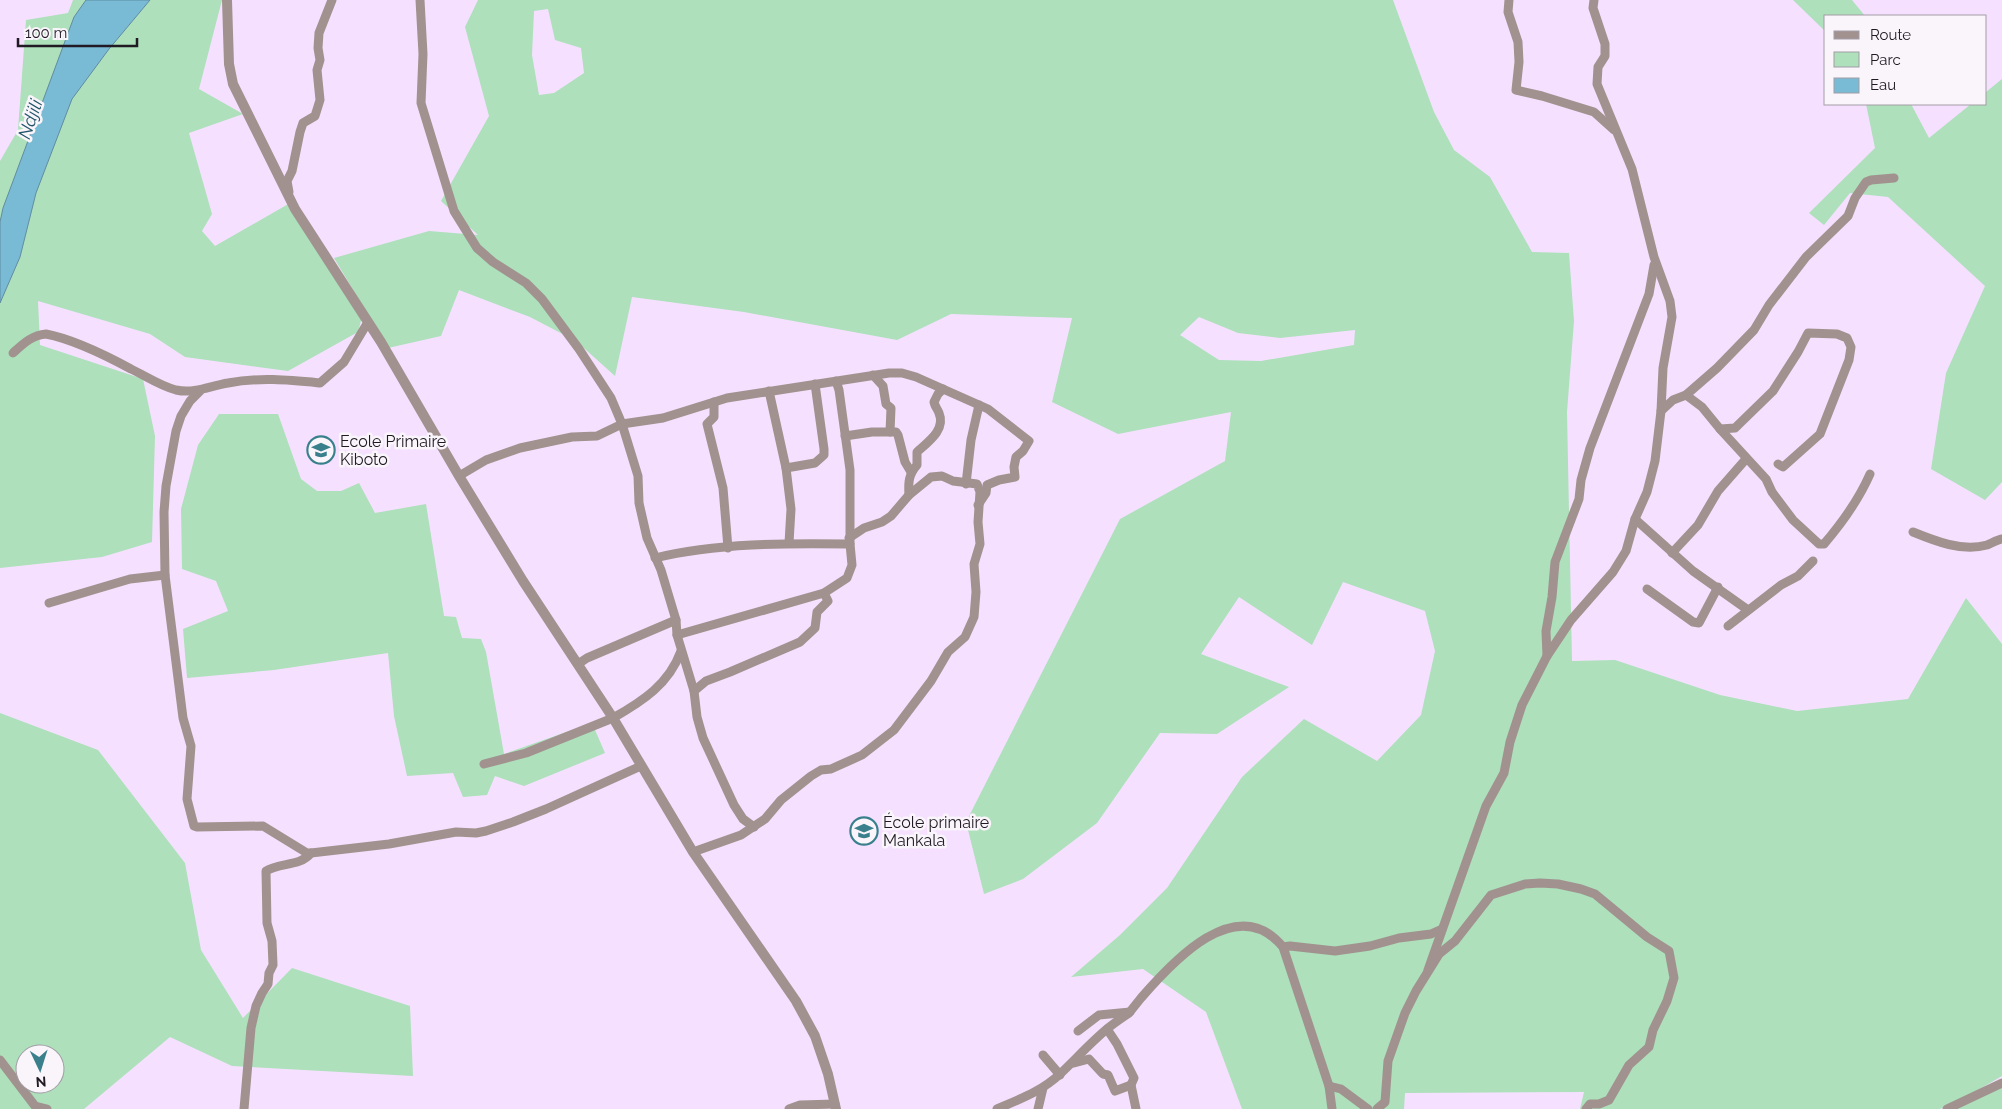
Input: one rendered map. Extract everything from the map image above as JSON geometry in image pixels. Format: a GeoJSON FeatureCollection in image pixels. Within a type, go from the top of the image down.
{"type":"FeatureCollection","features":[{"type":"Feature","properties":{"kind":"street"},"geometry":{"type":"LineString","coordinates":[[227,0],[229,64],[233,84],[295,209],[368,322],[523,581],[613,718],[693,852],[796,1001],[815,1036],[828,1074],[835,1106],[800,1105],[789,1109]]}},
{"type":"Feature","properties":{"kind":"street"},"geometry":{"type":"LineString","coordinates":[[295,209],[287,181],[292,171],[303,123],[315,116],[320,100],[317,70],[320,60],[318,48],[319,33],[332,0]]}},
{"type":"Feature","properties":{"kind":"street"},"geometry":{"type":"LineString","coordinates":[[420,0],[423,54],[420,103],[454,211],[477,248],[493,262],[526,283],[542,300],[579,349],[608,392],[622,424],[638,476],[639,503],[647,538],[654,558],[661,570],[676,620],[677,635],[694,691],[697,717],[703,738],[734,805],[743,819],[754,827]]}},
{"type":"Feature","properties":{"kind":"street"},"geometry":{"type":"LineString","coordinates":[[1509,0],[1508,12],[1518,42],[1519,62],[1516,90],[1594,112],[1618,134]]}},
{"type":"Feature","properties":{"kind":"street"},"geometry":{"type":"LineString","coordinates":[[1428,970],[1486,806],[1504,773],[1510,742],[1522,705],[1547,656],[1571,620],[1613,572],[1626,551],[1655,462],[1661,411],[1663,368],[1672,318],[1670,301],[1654,257],[1632,168],[1597,84],[1598,67],[1605,56],[1605,44],[1593,8],[1594,0]]}},
{"type":"Feature","properties":{"kind":"street"},"geometry":{"type":"LineString","coordinates":[[1661,411],[1676,398],[1686,395],[1717,368],[1754,330],[1769,305],[1806,257],[1847,217],[1855,198],[1866,182],[1894,178]]}},
{"type":"Feature","properties":{"kind":"street"},"geometry":{"type":"LineString","coordinates":[[1547,656],[1546,631],[1552,597],[1555,562],[1579,499],[1581,480],[1590,448],[1649,294],[1654,271],[1654,257]]}},
{"type":"Feature","properties":{"kind":"street"},"geometry":{"type":"LineString","coordinates":[[13,353],[38,334],[53,336],[113,359],[164,386],[178,390],[200,391],[228,383],[277,378],[320,383],[344,362],[368,322]]}},
{"type":"Feature","properties":{"kind":"street"},"geometry":{"type":"LineString","coordinates":[[1720,429],[1735,428],[1773,391],[1808,334],[1838,334],[1847,338],[1851,346],[1849,360],[1820,434],[1783,468],[1778,464]]}},
{"type":"Feature","properties":{"kind":"street"},"geometry":{"type":"LineString","coordinates":[[459,476],[486,460],[520,448],[572,437],[597,436],[622,424],[663,418],[714,402],[768,391],[873,375],[902,373],[988,409],[1029,441],[1023,451],[1016,457],[1014,467],[1016,477],[999,480],[987,485],[986,494],[978,505]]}},
{"type":"Feature","properties":{"kind":"street"},"geometry":{"type":"LineString","coordinates":[[873,375],[883,386],[886,404],[891,408],[890,432]]}},
{"type":"Feature","properties":{"kind":"street"},"geometry":{"type":"LineString","coordinates":[[677,635],[824,593],[847,578],[852,565],[849,541],[850,470],[839,390],[836,381]]}},
{"type":"Feature","properties":{"kind":"street"},"geometry":{"type":"LineString","coordinates":[[786,468],[815,463],[824,455],[815,384]]}},
{"type":"Feature","properties":{"kind":"street"},"geometry":{"type":"LineString","coordinates":[[910,472],[917,465],[917,452],[936,437],[940,418],[934,402],[938,394],[943,390]]}},
{"type":"Feature","properties":{"kind":"street"},"geometry":{"type":"LineString","coordinates":[[200,391],[190,401],[181,416],[176,431],[166,486],[164,512],[165,575],[183,718],[191,746],[186,798],[194,826],[263,826],[311,854],[389,844],[456,832],[476,833],[513,822],[546,809],[641,766]]}},
{"type":"Feature","properties":{"kind":"street"},"geometry":{"type":"LineString","coordinates":[[768,391],[786,468],[791,509],[789,543]]}},
{"type":"Feature","properties":{"kind":"street"},"geometry":{"type":"LineString","coordinates":[[1686,395],[1702,407],[1766,480],[1772,492],[1793,520],[1819,544],[1824,544],[1846,516],[1870,474]]}},
{"type":"Feature","properties":{"kind":"street"},"geometry":{"type":"LineString","coordinates":[[714,402],[714,417],[707,424],[723,488],[728,548]]}},
{"type":"Feature","properties":{"kind":"street"},"geometry":{"type":"LineString","coordinates":[[966,484],[971,440],[979,405]]}},
{"type":"Feature","properties":{"kind":"street"},"geometry":{"type":"LineString","coordinates":[[845,436],[872,432],[896,432],[910,472],[909,495]]}},
{"type":"Feature","properties":{"kind":"street"},"geometry":{"type":"LineString","coordinates":[[1672,553],[1698,525],[1718,491],[1746,459]]}},
{"type":"Feature","properties":{"kind":"street"},"geometry":{"type":"LineString","coordinates":[[654,558],[679,552],[789,543],[849,541],[864,528],[882,522],[891,516],[909,495],[919,488],[920,484],[935,476],[966,484],[977,484],[980,492],[978,505],[980,544],[974,564],[976,592],[974,617],[965,637],[948,652],[931,681],[894,730],[862,755],[811,776],[781,800],[765,819],[754,827],[740,835],[693,852]]}},
{"type":"Feature","properties":{"kind":"street"},"geometry":{"type":"LineString","coordinates":[[1635,519],[1693,571],[1748,610]]}},
{"type":"Feature","properties":{"kind":"street"},"geometry":{"type":"LineString","coordinates":[[1913,532],[1940,543],[1961,546],[1987,545],[2002,539]]}},
{"type":"Feature","properties":{"kind":"street"},"geometry":{"type":"LineString","coordinates":[[1728,626],[1781,585],[1798,576],[1813,561]]}},
{"type":"Feature","properties":{"kind":"street"},"geometry":{"type":"LineString","coordinates":[[49,603],[130,579],[165,575]]}},
{"type":"Feature","properties":{"kind":"street"},"geometry":{"type":"LineString","coordinates":[[1647,589],[1697,623],[1702,622],[1718,587]]}},
{"type":"Feature","properties":{"kind":"street"},"geometry":{"type":"LineString","coordinates":[[694,691],[706,681],[800,642],[815,628],[818,612],[828,601],[824,593]]}},
{"type":"Feature","properties":{"kind":"street"},"geometry":{"type":"LineString","coordinates":[[578,664],[587,658],[676,620]]}},
{"type":"Feature","properties":{"kind":"street"},"geometry":{"type":"LineString","coordinates":[[484,764],[526,753],[613,718],[659,686],[671,673],[681,651]]}},
{"type":"Feature","properties":{"kind":"street"},"geometry":{"type":"LineString","coordinates":[[244,1109],[251,1028],[256,1006],[268,984],[269,973],[273,965],[272,941],[267,923],[266,871],[273,867],[306,860],[311,854]]}},
{"type":"Feature","properties":{"kind":"street"},"geometry":{"type":"LineString","coordinates":[[1379,1108],[1386,1098],[1388,1061],[1405,1013],[1428,970],[1439,954],[1455,941],[1491,895],[1525,884],[1540,883],[1558,884],[1595,894],[1647,937],[1669,950],[1674,978],[1667,1001],[1653,1030],[1649,1048],[1629,1065],[1610,1100],[1600,1104],[1590,1104],[1586,1109]]}},
{"type":"Feature","properties":{"kind":"street"},"geometry":{"type":"LineString","coordinates":[[997,1109],[1043,1088],[1060,1075],[1107,1029],[1130,1012],[1152,986],[1187,952],[1220,930],[1237,925],[1253,926],[1269,932],[1283,947],[1329,1086],[1332,1109]]}},
{"type":"Feature","properties":{"kind":"street"},"geometry":{"type":"LineString","coordinates":[[1283,947],[1290,946],[1335,951],[1370,946],[1398,938],[1431,934],[1442,929]]}},
{"type":"Feature","properties":{"kind":"street"},"geometry":{"type":"LineString","coordinates":[[1078,1031],[1099,1015],[1130,1012]]}},
{"type":"Feature","properties":{"kind":"street"},"geometry":{"type":"LineString","coordinates":[[1107,1029],[1117,1044],[1134,1078],[1131,1085],[1136,1109]]}},
{"type":"Feature","properties":{"kind":"street"},"geometry":{"type":"LineString","coordinates":[[1043,1055],[1060,1075]]}},
{"type":"Feature","properties":{"kind":"street"},"geometry":{"type":"LineString","coordinates":[[0,1060],[35,1106],[47,1109]]}},
{"type":"Feature","properties":{"kind":"street"},"geometry":{"type":"LineString","coordinates":[[1069,1065],[1088,1060],[1103,1074],[1108,1075],[1115,1091],[1131,1085]]}},
{"type":"Feature","properties":{"kind":"street"},"geometry":{"type":"LineString","coordinates":[[1947,1109],[2002,1083]]}},
{"type":"Feature","properties":{"kind":"street"},"geometry":{"type":"LineString","coordinates":[[1329,1086],[1341,1089],[1368,1109]]}},
{"type":"Feature","properties":{"kind":"street"},"geometry":{"type":"LineString","coordinates":[[1038,1109],[1043,1088]]}},
{"type":"Feature","properties":{"kind":"green space"},"geometry":{"type":"Polygon","coordinates":[[[73,0],[86,0],[74,17],[3,208],[0,222],[0,161],[18,130],[26,20],[68,13],[73,0]]]}},
{"type":"Feature","properties":{"kind":"green space"},"geometry":{"type":"Polygon","coordinates":[[[150,0],[222,0],[199,89],[243,114],[189,133],[212,214],[202,231],[215,246],[290,203],[362,317],[358,332],[288,371],[185,357],[150,334],[38,301],[40,345],[143,379],[155,436],[152,542],[102,557],[0,568],[0,303],[20,257],[36,193],[72,99],[109,49],[150,0]]]}},
{"type":"Feature","properties":{"kind":"green space"},"geometry":{"type":"Polygon","coordinates":[[[478,0],[1393,0],[1434,112],[1454,150],[1490,177],[1532,252],[1569,253],[1574,321],[1567,412],[1572,661],[1615,660],[1720,695],[1797,711],[1908,699],[1966,598],[2002,644],[2002,1076],[1966,1097],[1940,1109],[1580,1109],[1584,1092],[1405,1093],[1404,1109],[1242,1109],[1206,1012],[1143,969],[1071,977],[1120,935],[1167,888],[1242,777],[1304,719],[1377,761],[1421,715],[1435,651],[1425,611],[1343,582],[1312,645],[1239,597],[1201,654],[1289,687],[1217,734],[1160,733],[1097,823],[1023,879],[984,894],[966,822],[1120,519],[1225,461],[1231,412],[1118,434],[1052,402],[1072,318],[951,314],[897,340],[744,312],[632,297],[615,376],[576,341],[530,317],[459,290],[441,336],[388,348],[334,258],[429,231],[478,235],[441,201],[489,116],[465,27],[478,0]],[[548,9],[534,11],[532,55],[539,95],[554,93],[584,73],[581,48],[555,40],[548,9]],[[1199,317],[1180,335],[1219,360],[1261,361],[1354,345],[1355,330],[1280,338],[1238,333],[1199,317]]]}},
{"type":"Feature","properties":{"kind":"green space"},"geometry":{"type":"Polygon","coordinates":[[[1793,0],[1852,0],[1864,15],[1824,15],[1824,30],[1793,0]]]}},
{"type":"Feature","properties":{"kind":"green space"},"geometry":{"type":"Polygon","coordinates":[[[2002,79],[2002,482],[1985,500],[1931,469],[1946,373],[1985,286],[1888,197],[1850,193],[1824,225],[1809,213],[1875,148],[1866,105],[1912,105],[1929,138],[1970,105],[1987,105],[1987,91],[2002,79]]]}},
{"type":"Feature","properties":{"kind":"green space"},"geometry":{"type":"Polygon","coordinates":[[[219,414],[278,414],[301,479],[317,491],[341,491],[359,483],[375,513],[426,504],[444,616],[456,617],[462,638],[481,639],[486,652],[504,754],[592,723],[605,753],[524,786],[495,776],[487,795],[463,797],[453,773],[407,776],[394,716],[388,653],[274,670],[187,678],[183,629],[228,611],[216,581],[182,569],[181,509],[198,445],[219,414]]]}},
{"type":"Feature","properties":{"kind":"green space"},"geometry":{"type":"Polygon","coordinates":[[[0,713],[98,750],[185,863],[201,950],[243,1018],[292,968],[410,1006],[413,1076],[232,1066],[170,1037],[84,1109],[0,1109],[0,713]]]}},
{"type":"Feature","properties":{"kind":"green space"},"geometry":{"type":"Polygon","coordinates":[[[2002,1085],[2002,1109],[1956,1109],[2002,1085]]]}},
{"type":"Feature","properties":{"kind":"water"},"geometry":{"type":"Polygon","coordinates":[[[86,0],[150,0],[109,49],[72,99],[36,193],[20,257],[0,303],[0,222],[3,208],[74,17],[86,0]]]}},
{"type":"Feature","properties":{"kind":"place","name":"Ecole Primaire Kiboto"},"geometry":{"type":"Point","coordinates":[321,450]}},
{"type":"Feature","properties":{"kind":"place","name":"École primaire Mankala"},"geometry":{"type":"Point","coordinates":[864,831]}},
{"type":"Feature","properties":{"kind":"water label","name":"Ndjili"},"geometry":{"type":"Point","coordinates":[30,119]}}]}
